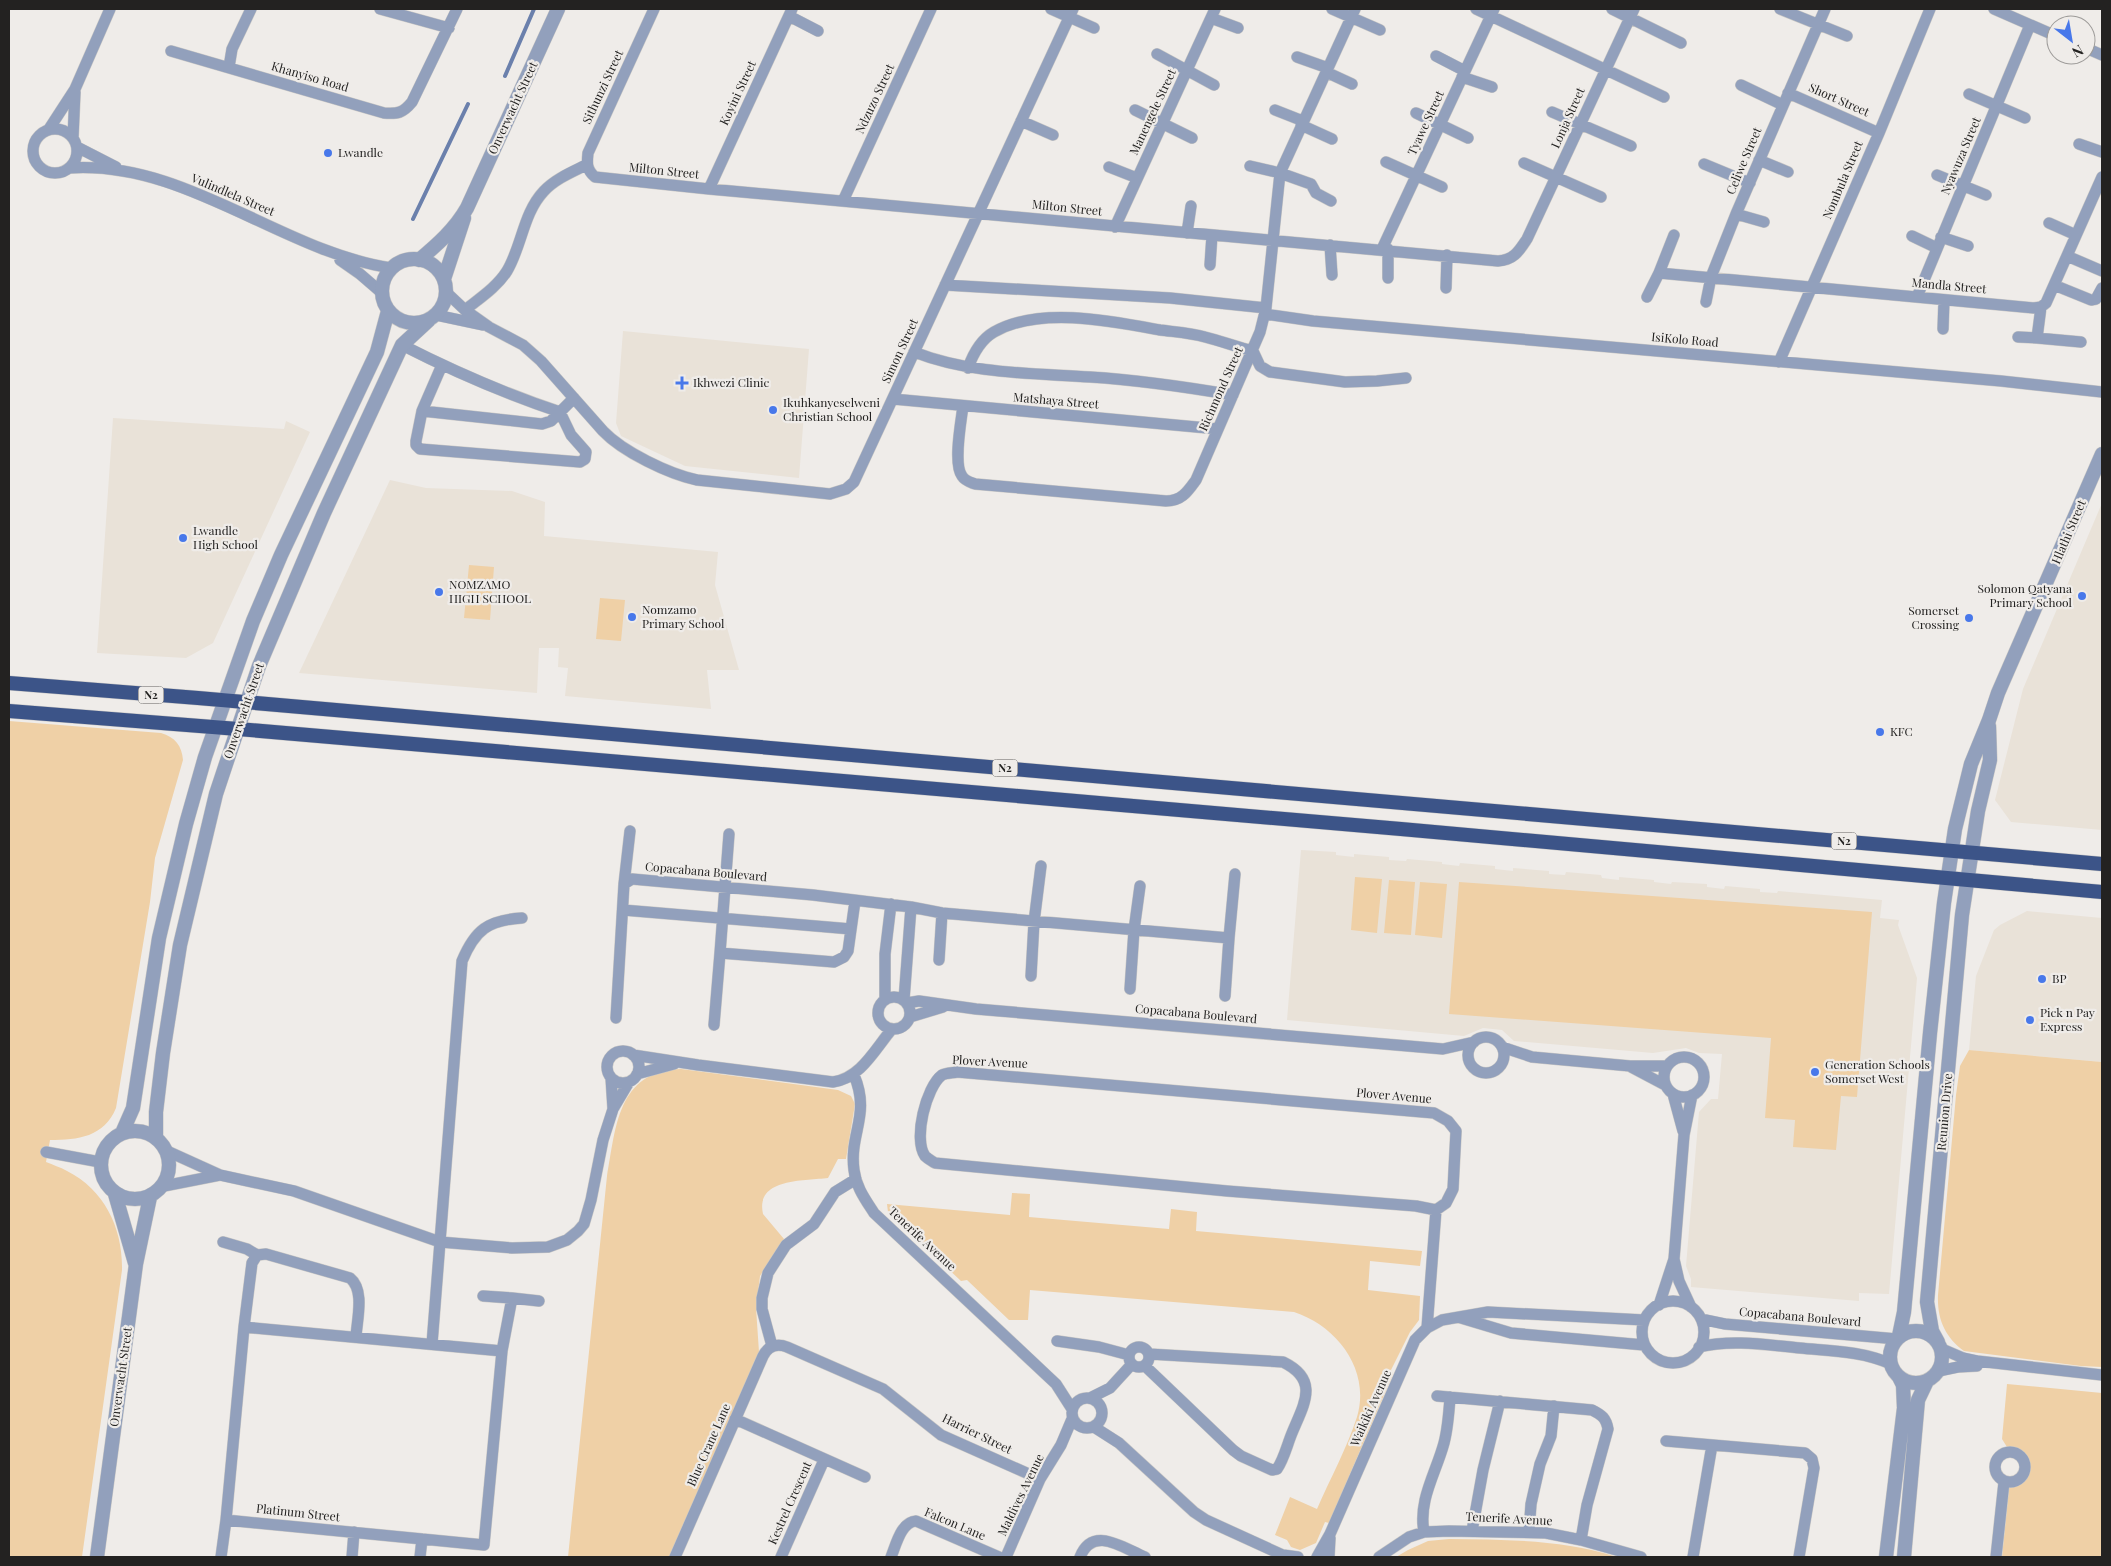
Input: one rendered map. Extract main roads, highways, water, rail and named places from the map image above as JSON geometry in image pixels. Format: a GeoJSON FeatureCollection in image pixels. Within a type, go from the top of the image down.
{"type":"FeatureCollection","features":[{"type":"Feature","properties":{"kind":"highway","name":"N2"},"geometry":{"type":"LineString","coordinates":[[9,683],[247,702],[2102,864]]}},
{"type":"Feature","properties":{"kind":"highway","name":"N2"},"geometry":{"type":"LineString","coordinates":[[9,711],[238,728],[2102,892]]}},
{"type":"Feature","properties":{"kind":"waterway"},"geometry":{"type":"LineString","coordinates":[[505,76],[534,9]]}},
{"type":"Feature","properties":{"kind":"waterway"},"geometry":{"type":"LineString","coordinates":[[413,219],[468,104]]}},
{"type":"Feature","properties":{"kind":"place","name":"Lwandle"},"geometry":{"type":"Point","coordinates":[328,153]}},
{"type":"Feature","properties":{"kind":"place","name":"Ikhwezi Clinic"},"geometry":{"type":"Point","coordinates":[682,383]}},
{"type":"Feature","properties":{"kind":"place","name":"Ikuhkanyeselweni Christian School"},"geometry":{"type":"Point","coordinates":[773,410]}},
{"type":"Feature","properties":{"kind":"place","name":"Lwandle High School"},"geometry":{"type":"Point","coordinates":[183,538]}},
{"type":"Feature","properties":{"kind":"place","name":"NOMZAMO HIGH SCHOOL"},"geometry":{"type":"Point","coordinates":[439,592]}},
{"type":"Feature","properties":{"kind":"place","name":"Solomon Qatyana Primary School"},"geometry":{"type":"Point","coordinates":[2082,596]}},
{"type":"Feature","properties":{"kind":"place","name":"Nomzamo Primary School"},"geometry":{"type":"Point","coordinates":[632,617]}},
{"type":"Feature","properties":{"kind":"place","name":"Somerset Crossing"},"geometry":{"type":"Point","coordinates":[1969,618]}},
{"type":"Feature","properties":{"kind":"place","name":"KFC"},"geometry":{"type":"Point","coordinates":[1880,732]}},
{"type":"Feature","properties":{"kind":"place","name":"BP"},"geometry":{"type":"Point","coordinates":[2042,979]}},
{"type":"Feature","properties":{"kind":"place","name":"Pick n Pay Express"},"geometry":{"type":"Point","coordinates":[2030,1020]}},
{"type":"Feature","properties":{"kind":"place","name":"Generation Schools Somerset West"},"geometry":{"type":"Point","coordinates":[1815,1072]}}]}
